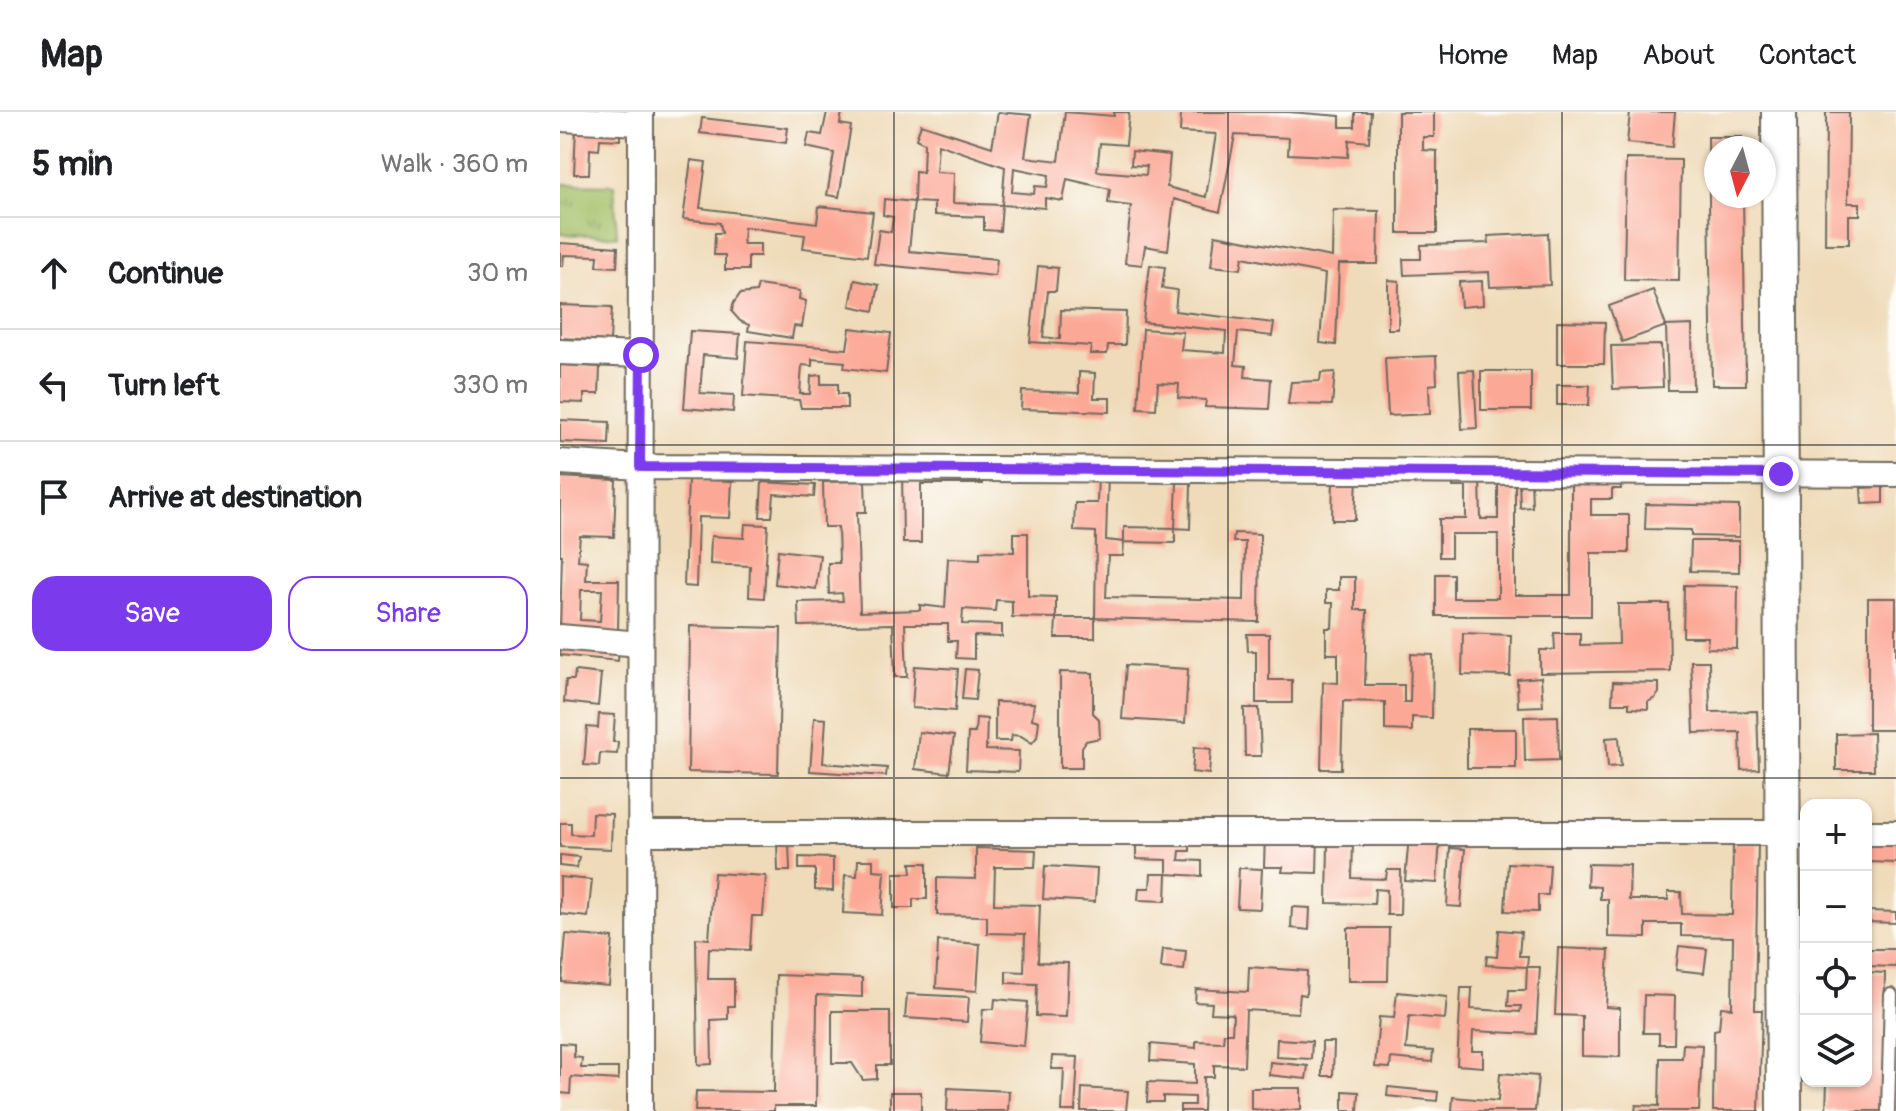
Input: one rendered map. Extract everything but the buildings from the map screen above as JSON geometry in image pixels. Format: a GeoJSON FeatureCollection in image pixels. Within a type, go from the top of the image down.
{"type":"FeatureCollection","features":[{"type":"Feature","properties":{"kind":"main road"},"geometry":{"type":"LineString","coordinates":[[1779,112],[1781,474],[1794,833],[1784,1111]]}},
{"type":"Feature","properties":{"kind":"street"},"geometry":{"type":"LineString","coordinates":[[560,119],[641,117],[640,1111]]}},
{"type":"Feature","properties":{"kind":"street"},"geometry":{"type":"LineString","coordinates":[[560,352],[641,355]]}},
{"type":"Feature","properties":{"kind":"street"},"geometry":{"type":"LineString","coordinates":[[560,462],[640,467],[1896,474]]}},
{"type":"Feature","properties":{"kind":"street"},"geometry":{"type":"LineString","coordinates":[[560,637],[640,644]]}},
{"type":"Feature","properties":{"kind":"street"},"geometry":{"type":"LineString","coordinates":[[640,833],[1794,833]]}},
{"type":"Feature","properties":{"kind":"street"},"geometry":{"type":"LineString","coordinates":[[1872,833],[1896,833]]}},
{"type":"Feature","properties":{"kind":"lane"},"geometry":{"type":"LineString","coordinates":[[1888,1111],[1891,995]]}},
{"type":"Feature","properties":{"kind":"green space"},"geometry":{"type":"Polygon","coordinates":[[[560,184],[614,185],[617,236],[560,234],[560,184]]]}},
{"type":"Feature","properties":{"kind":"route"},"geometry":{"type":"LineString","coordinates":[[641,355],[640,467],[1781,474]]}}]}
